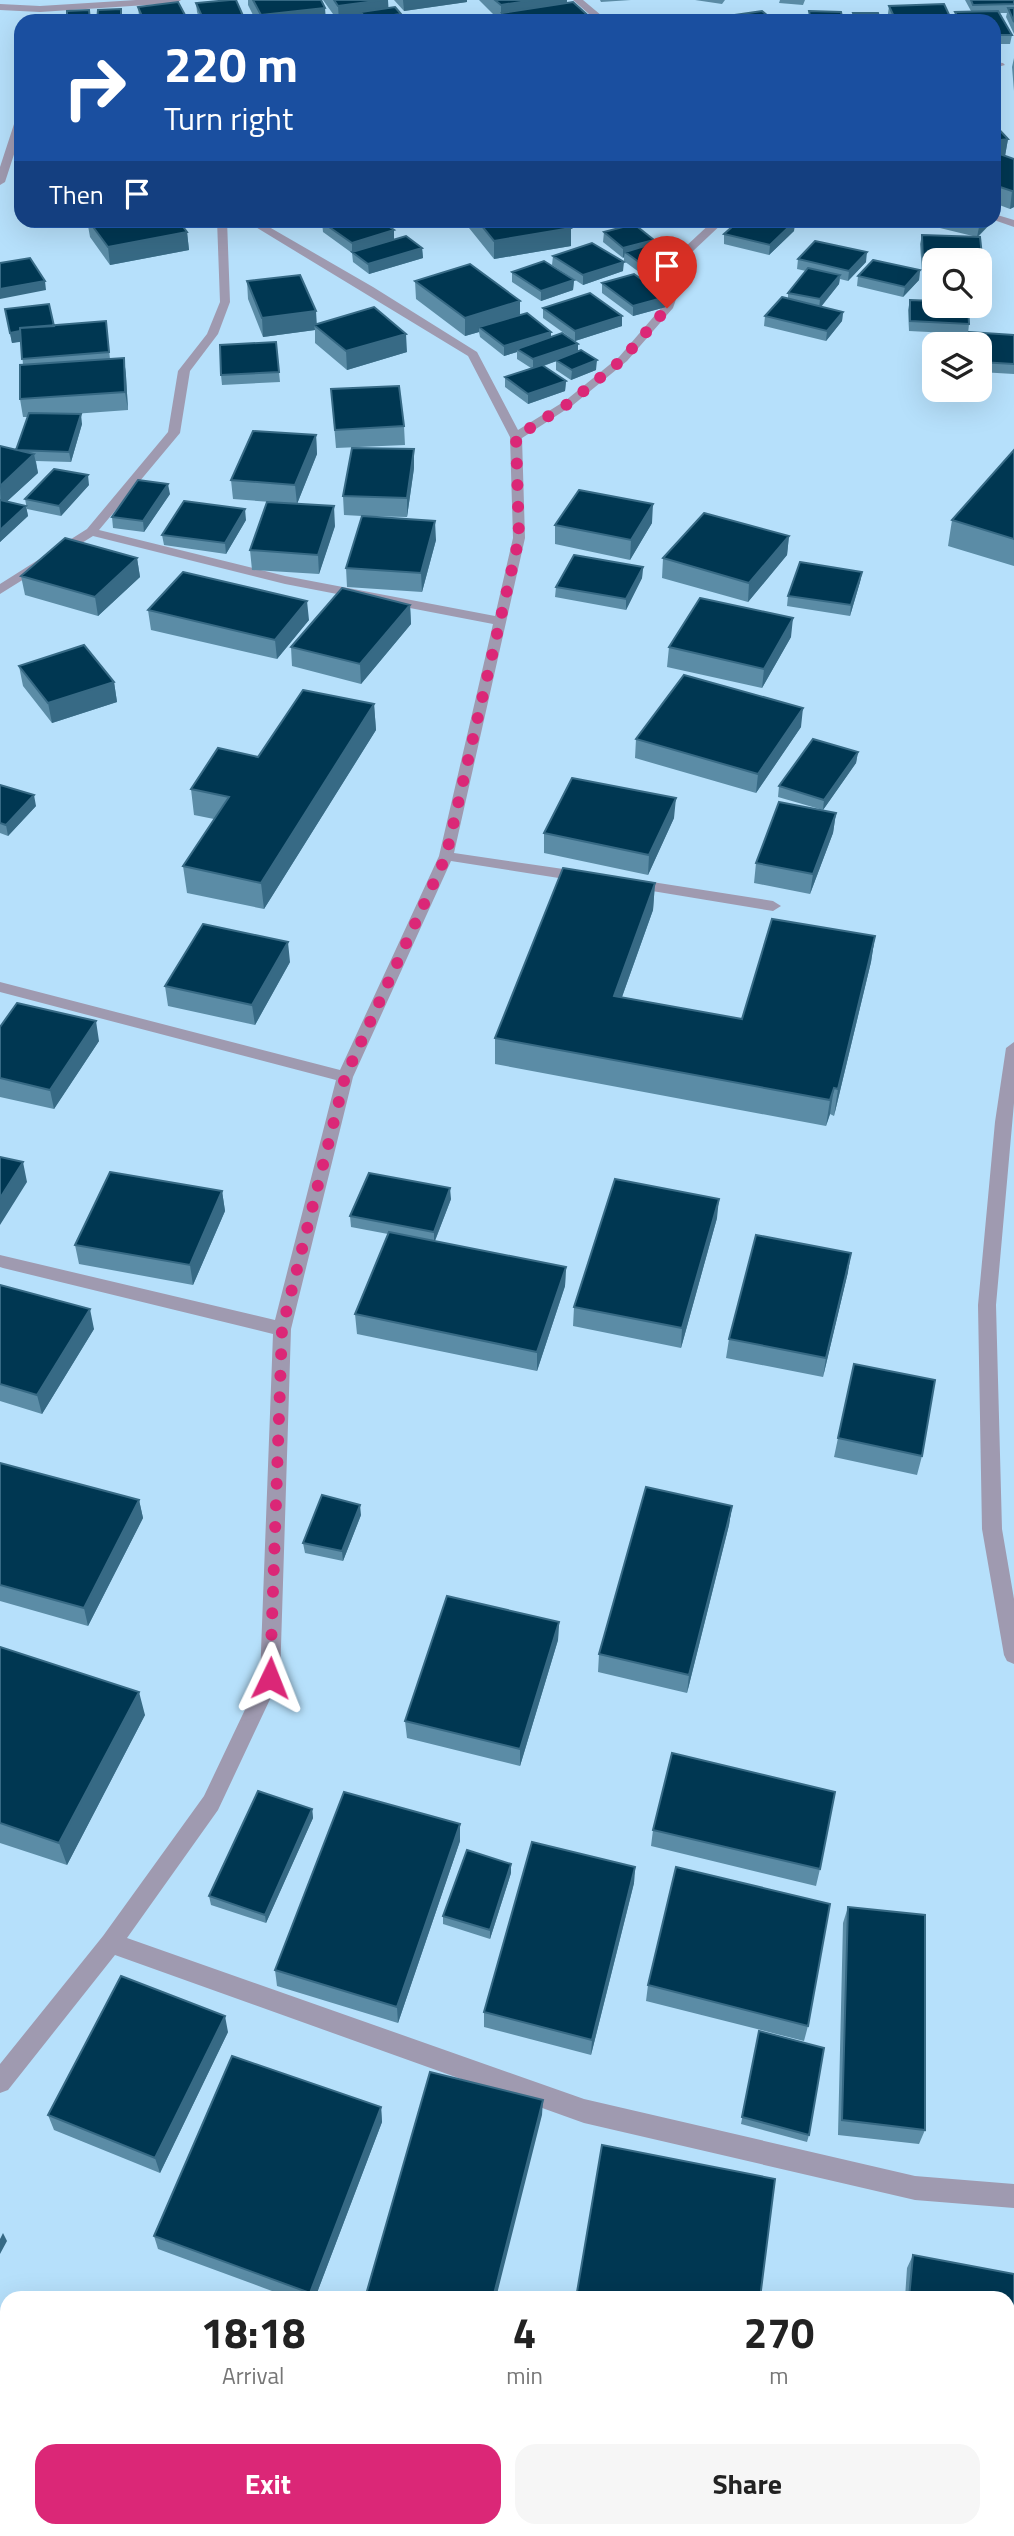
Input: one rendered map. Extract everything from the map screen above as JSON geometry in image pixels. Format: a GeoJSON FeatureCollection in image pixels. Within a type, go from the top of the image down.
{"type":"FeatureCollection","features":[{"type":"Feature","properties":{"kind":"street"},"geometry":{"type":"LineString","coordinates":[[0,7],[40,9],[177,0]]}},
{"type":"Feature","properties":{"kind":"street"},"geometry":{"type":"LineString","coordinates":[[577,0],[594,14]]}},
{"type":"Feature","properties":{"kind":"street"},"geometry":{"type":"LineString","coordinates":[[40,9],[43,14]]}},
{"type":"Feature","properties":{"kind":"street"},"geometry":{"type":"LineString","coordinates":[[0,182],[14,139]]}},
{"type":"Feature","properties":{"kind":"street"},"geometry":{"type":"LineString","coordinates":[[0,590],[91,532],[174,433],[184,371],[212,334],[225,302],[222,228]]}},
{"type":"Feature","properties":{"kind":"street"},"geometry":{"type":"LineString","coordinates":[[0,2081],[111,1943],[211,1803],[270,1678],[282,1329],[345,1077],[446,856],[519,538],[516,437],[473,354],[369,289],[263,228]]}},
{"type":"Feature","properties":{"kind":"street"},"geometry":{"type":"LineString","coordinates":[[516,437],[569,403],[623,359],[667,308],[687,251],[713,228]]}},
{"type":"Feature","properties":{"kind":"street"},"geometry":{"type":"LineString","coordinates":[[91,532],[285,580],[500,621]]}},
{"type":"Feature","properties":{"kind":"street"},"geometry":{"type":"LineString","coordinates":[[446,856],[596,879]]}},
{"type":"Feature","properties":{"kind":"street"},"geometry":{"type":"LineString","coordinates":[[623,883],[773,906]]}},
{"type":"Feature","properties":{"kind":"street"},"geometry":{"type":"LineString","coordinates":[[0,987],[345,1077]]}},
{"type":"Feature","properties":{"kind":"street"},"geometry":{"type":"LineString","coordinates":[[1014,1048],[1003,1122],[987,1305],[992,1529],[1014,1655]]}},
{"type":"Feature","properties":{"kind":"street"},"geometry":{"type":"LineString","coordinates":[[3,1261],[282,1329]]}},
{"type":"Feature","properties":{"kind":"street"},"geometry":{"type":"LineString","coordinates":[[111,1943],[584,2111],[915,2188],[1014,2196]]}},
{"type":"Feature","properties":{"kind":"building"},"geometry":{"type":"Polygon","coordinates":[[[236,0],[242,14],[201,14],[196,3],[236,0]]]}},
{"type":"Feature","properties":{"kind":"building"},"geometry":{"type":"Polygon","coordinates":[[[253,0],[321,0],[325,8],[270,14],[260,14],[253,0]]]}},
{"type":"Feature","properties":{"kind":"building"},"geometry":{"type":"Polygon","coordinates":[[[334,0],[383,0],[338,6],[334,0]]]}},
{"type":"Feature","properties":{"kind":"building"},"geometry":{"type":"Polygon","coordinates":[[[495,0],[534,0],[501,5],[495,0]]]}},
{"type":"Feature","properties":{"kind":"building"},"geometry":{"type":"Polygon","coordinates":[[[971,0],[1014,0],[1014,4],[973,5],[971,0]]]}},
{"type":"Feature","properties":{"kind":"building"},"geometry":{"type":"Polygon","coordinates":[[[178,2],[184,14],[141,14],[138,7],[178,2]]]}},
{"type":"Feature","properties":{"kind":"building"},"geometry":{"type":"Polygon","coordinates":[[[573,2],[586,14],[503,14],[573,2]]]}},
{"type":"Feature","properties":{"kind":"building"},"geometry":{"type":"Polygon","coordinates":[[[944,4],[949,14],[893,14],[889,6],[944,4]]]}},
{"type":"Feature","properties":{"kind":"building"},"geometry":{"type":"Polygon","coordinates":[[[395,7],[401,14],[362,14],[361,12],[395,7]]]}},
{"type":"Feature","properties":{"kind":"building"},"geometry":{"type":"Polygon","coordinates":[[[1008,8],[1014,8],[1014,22],[1008,8]]]}},
{"type":"Feature","properties":{"kind":"building"},"geometry":{"type":"Polygon","coordinates":[[[121,9],[121,14],[98,14],[98,10],[121,9]]]}},
{"type":"Feature","properties":{"kind":"building"},"geometry":{"type":"Polygon","coordinates":[[[89,10],[89,14],[67,14],[67,11],[89,10]]]}},
{"type":"Feature","properties":{"kind":"building"},"geometry":{"type":"Polygon","coordinates":[[[762,11],[766,14],[742,14],[762,11]]]}},
{"type":"Feature","properties":{"kind":"building"},"geometry":{"type":"Polygon","coordinates":[[[809,11],[841,14],[810,14],[809,11]]]}},
{"type":"Feature","properties":{"kind":"building"},"geometry":{"type":"Polygon","coordinates":[[[998,11],[1000,14],[956,14],[955,12],[998,11]]]}},
{"type":"Feature","properties":{"kind":"building"},"geometry":{"type":"Polygon","coordinates":[[[1001,16],[1012,35],[1001,35],[1001,16]]]}},
{"type":"Feature","properties":{"kind":"building"},"geometry":{"type":"Polygon","coordinates":[[[1001,154],[1014,159],[1012,191],[1001,187],[1001,154]]]}},
{"type":"Feature","properties":{"kind":"building"},"geometry":{"type":"Polygon","coordinates":[[[94,228],[184,228],[187,232],[108,247],[94,228]]]}},
{"type":"Feature","properties":{"kind":"building"},"geometry":{"type":"Polygon","coordinates":[[[331,228],[394,230],[352,243],[331,228]]]}},
{"type":"Feature","properties":{"kind":"building"},"geometry":{"type":"Polygon","coordinates":[[[483,228],[571,228],[494,241],[483,228]]]}},
{"type":"Feature","properties":{"kind":"building"},"geometry":{"type":"Polygon","coordinates":[[[619,228],[639,228],[654,240],[623,248],[604,232],[619,228]]]}},
{"type":"Feature","properties":{"kind":"building"},"geometry":{"type":"Polygon","coordinates":[[[731,228],[788,228],[770,245],[724,234],[731,228]]]}},
{"type":"Feature","properties":{"kind":"building"},"geometry":{"type":"Polygon","coordinates":[[[922,235],[980,237],[981,248],[922,248],[922,235]]]}},
{"type":"Feature","properties":{"kind":"building"},"geometry":{"type":"Polygon","coordinates":[[[406,236],[422,248],[368,264],[352,252],[406,236]]]}},
{"type":"Feature","properties":{"kind":"building"},"geometry":{"type":"Polygon","coordinates":[[[815,241],[867,252],[849,271],[798,259],[815,241]]]}},
{"type":"Feature","properties":{"kind":"building"},"geometry":{"type":"Polygon","coordinates":[[[592,243],[624,262],[583,275],[553,256],[592,243]]]}},
{"type":"Feature","properties":{"kind":"building"},"geometry":{"type":"Polygon","coordinates":[[[648,245],[667,258],[643,265],[625,252],[648,245]]]}},
{"type":"Feature","properties":{"kind":"building"},"geometry":{"type":"Polygon","coordinates":[[[30,258],[45,281],[0,289],[0,263],[30,258]]]}},
{"type":"Feature","properties":{"kind":"building"},"geometry":{"type":"Polygon","coordinates":[[[873,260],[920,270],[905,287],[858,276],[873,260]]]}},
{"type":"Feature","properties":{"kind":"building"},"geometry":{"type":"Polygon","coordinates":[[[544,261],[574,280],[541,291],[512,272],[544,261]]]}},
{"type":"Feature","properties":{"kind":"building"},"geometry":{"type":"Polygon","coordinates":[[[470,264],[520,301],[465,318],[415,281],[470,264]]]}},
{"type":"Feature","properties":{"kind":"building"},"geometry":{"type":"Polygon","coordinates":[[[808,268],[840,275],[820,299],[788,293],[808,268]]]}},
{"type":"Feature","properties":{"kind":"building"},"geometry":{"type":"Polygon","coordinates":[[[634,274],[666,297],[633,306],[602,283],[634,274]]]}},
{"type":"Feature","properties":{"kind":"building"},"geometry":{"type":"Polygon","coordinates":[[[300,275],[316,311],[262,318],[247,281],[300,275]]]}},
{"type":"Feature","properties":{"kind":"building"},"geometry":{"type":"Polygon","coordinates":[[[590,293],[622,316],[575,331],[543,308],[590,293]]]}},
{"type":"Feature","properties":{"kind":"building"},"geometry":{"type":"Polygon","coordinates":[[[782,297],[843,312],[827,331],[765,316],[782,297]]]}},
{"type":"Feature","properties":{"kind":"building"},"geometry":{"type":"Polygon","coordinates":[[[910,300],[922,300],[922,318],[969,318],[969,324],[910,321],[910,300]]]}},
{"type":"Feature","properties":{"kind":"building"},"geometry":{"type":"Polygon","coordinates":[[[49,304],[54,326],[20,328],[20,331],[10,333],[5,309],[49,304]]]}},
{"type":"Feature","properties":{"kind":"building"},"geometry":{"type":"Polygon","coordinates":[[[374,307],[406,334],[346,351],[314,325],[374,307]]]}},
{"type":"Feature","properties":{"kind":"building"},"geometry":{"type":"Polygon","coordinates":[[[527,313],[551,332],[504,346],[479,327],[527,313]]]}},
{"type":"Feature","properties":{"kind":"building"},"geometry":{"type":"Polygon","coordinates":[[[106,321],[109,352],[22,359],[20,328],[106,321]]]}},
{"type":"Feature","properties":{"kind":"building"},"geometry":{"type":"Polygon","coordinates":[[[562,333],[578,344],[533,359],[517,349],[562,333]]]}},
{"type":"Feature","properties":{"kind":"building"},"geometry":{"type":"Polygon","coordinates":[[[992,334],[1014,335],[1014,364],[992,363],[992,334]]]}},
{"type":"Feature","properties":{"kind":"building"},"geometry":{"type":"Polygon","coordinates":[[[276,342],[279,372],[221,375],[220,345],[276,342]]]}},
{"type":"Feature","properties":{"kind":"building"},"geometry":{"type":"Polygon","coordinates":[[[581,350],[597,360],[572,370],[556,360],[581,350]]]}},
{"type":"Feature","properties":{"kind":"building"},"geometry":{"type":"Polygon","coordinates":[[[124,358],[125,392],[20,399],[20,365],[124,358]]]}},
{"type":"Feature","properties":{"kind":"building"},"geometry":{"type":"Polygon","coordinates":[[[542,365],[566,381],[528,394],[505,377],[542,365]]]}},
{"type":"Feature","properties":{"kind":"building"},"geometry":{"type":"Polygon","coordinates":[[[399,386],[404,426],[335,430],[331,389],[399,386]]]}},
{"type":"Feature","properties":{"kind":"building"},"geometry":{"type":"Polygon","coordinates":[[[29,413],[81,414],[69,452],[16,450],[29,413]]]}},
{"type":"Feature","properties":{"kind":"building"},"geometry":{"type":"Polygon","coordinates":[[[253,431],[316,435],[295,485],[231,480],[253,431]]]}},
{"type":"Feature","properties":{"kind":"building"},"geometry":{"type":"Polygon","coordinates":[[[0,446],[34,454],[0,486],[0,446]]]}},
{"type":"Feature","properties":{"kind":"building"},"geometry":{"type":"Polygon","coordinates":[[[352,448],[414,449],[407,498],[343,496],[352,448]]]}},
{"type":"Feature","properties":{"kind":"building"},"geometry":{"type":"Polygon","coordinates":[[[1014,450],[1014,539],[952,520],[1014,450]]]}},
{"type":"Feature","properties":{"kind":"building"},"geometry":{"type":"Polygon","coordinates":[[[54,469],[88,475],[59,506],[25,499],[54,469]]]}},
{"type":"Feature","properties":{"kind":"building"},"geometry":{"type":"Polygon","coordinates":[[[138,480],[168,484],[143,521],[112,517],[138,480]]]}},
{"type":"Feature","properties":{"kind":"building"},"geometry":{"type":"Polygon","coordinates":[[[579,490],[653,504],[631,540],[555,525],[579,490]]]}},
{"type":"Feature","properties":{"kind":"building"},"geometry":{"type":"Polygon","coordinates":[[[0,500],[26,506],[0,530],[0,500]]]}},
{"type":"Feature","properties":{"kind":"building"},"geometry":{"type":"Polygon","coordinates":[[[184,501],[245,509],[225,543],[162,535],[184,501]]]}},
{"type":"Feature","properties":{"kind":"building"},"geometry":{"type":"Polygon","coordinates":[[[267,502],[334,506],[318,555],[250,550],[267,502]]]}},
{"type":"Feature","properties":{"kind":"building"},"geometry":{"type":"Polygon","coordinates":[[[704,513],[789,536],[749,583],[663,558],[704,513]]]}},
{"type":"Feature","properties":{"kind":"building"},"geometry":{"type":"Polygon","coordinates":[[[362,516],[435,521],[421,573],[346,568],[362,516]]]}},
{"type":"Feature","properties":{"kind":"building"},"geometry":{"type":"Polygon","coordinates":[[[65,538],[137,558],[95,597],[21,576],[65,538]]]}},
{"type":"Feature","properties":{"kind":"building"},"geometry":{"type":"Polygon","coordinates":[[[574,555],[643,567],[626,599],[556,587],[574,555]]]}},
{"type":"Feature","properties":{"kind":"building"},"geometry":{"type":"Polygon","coordinates":[[[800,562],[862,572],[851,605],[788,596],[800,562]]]}},
{"type":"Feature","properties":{"kind":"building"},"geometry":{"type":"Polygon","coordinates":[[[183,572],[307,601],[275,640],[148,610],[183,572]]]}},
{"type":"Feature","properties":{"kind":"building"},"geometry":{"type":"Polygon","coordinates":[[[342,588],[410,605],[360,664],[291,647],[342,588]]]}},
{"type":"Feature","properties":{"kind":"building"},"geometry":{"type":"Polygon","coordinates":[[[700,598],[793,618],[764,669],[669,647],[700,598]]]}},
{"type":"Feature","properties":{"kind":"building"},"geometry":{"type":"Polygon","coordinates":[[[84,645],[114,682],[48,703],[19,666],[84,645]]]}},
{"type":"Feature","properties":{"kind":"building"},"geometry":{"type":"Polygon","coordinates":[[[684,675],[803,708],[758,774],[636,739],[684,675]]]}},
{"type":"Feature","properties":{"kind":"building"},"geometry":{"type":"Polygon","coordinates":[[[303,690],[374,704],[261,883],[183,866],[229,797],[191,789],[218,748],[258,757],[303,690]]]}},
{"type":"Feature","properties":{"kind":"building"},"geometry":{"type":"Polygon","coordinates":[[[813,739],[858,752],[824,800],[779,786],[813,739]]]}},
{"type":"Feature","properties":{"kind":"building"},"geometry":{"type":"Polygon","coordinates":[[[572,778],[676,798],[649,855],[544,833],[572,778]]]}},
{"type":"Feature","properties":{"kind":"building"},"geometry":{"type":"Polygon","coordinates":[[[0,785],[34,795],[6,825],[0,823],[0,785]]]}},
{"type":"Feature","properties":{"kind":"building"},"geometry":{"type":"Polygon","coordinates":[[[779,802],[836,813],[813,874],[756,863],[779,802]]]}},
{"type":"Feature","properties":{"kind":"building"},"geometry":{"type":"Polygon","coordinates":[[[563,868],[655,883],[614,996],[742,1019],[772,919],[875,936],[838,1089],[834,1088],[830,1100],[495,1038],[563,868]]]}},
{"type":"Feature","properties":{"kind":"building"},"geometry":{"type":"Polygon","coordinates":[[[203,924],[288,942],[252,1005],[165,986],[203,924]]]}},
{"type":"Feature","properties":{"kind":"building"},"geometry":{"type":"Polygon","coordinates":[[[17,1003],[96,1021],[50,1090],[0,1078],[0,1027],[17,1003]]]}},
{"type":"Feature","properties":{"kind":"building"},"geometry":{"type":"Polygon","coordinates":[[[0,1157],[23,1162],[0,1198],[0,1157]]]}},
{"type":"Feature","properties":{"kind":"building"},"geometry":{"type":"Polygon","coordinates":[[[110,1172],[222,1191],[190,1265],[75,1245],[110,1172]]]}},
{"type":"Feature","properties":{"kind":"building"},"geometry":{"type":"Polygon","coordinates":[[[369,1173],[450,1188],[434,1232],[350,1216],[369,1173]]]}},
{"type":"Feature","properties":{"kind":"building"},"geometry":{"type":"Polygon","coordinates":[[[615,1179],[719,1199],[682,1328],[574,1307],[615,1179]]]}},
{"type":"Feature","properties":{"kind":"building"},"geometry":{"type":"Polygon","coordinates":[[[389,1232],[566,1267],[537,1352],[355,1314],[389,1232]]]}},
{"type":"Feature","properties":{"kind":"building"},"geometry":{"type":"Polygon","coordinates":[[[756,1235],[851,1253],[826,1358],[729,1339],[756,1235]]]}},
{"type":"Feature","properties":{"kind":"building"},"geometry":{"type":"Polygon","coordinates":[[[0,1285],[90,1309],[37,1395],[0,1384],[0,1285]]]}},
{"type":"Feature","properties":{"kind":"building"},"geometry":{"type":"Polygon","coordinates":[[[854,1364],[935,1380],[922,1456],[838,1438],[854,1364]]]}},
{"type":"Feature","properties":{"kind":"building"},"geometry":{"type":"Polygon","coordinates":[[[0,1463],[139,1500],[84,1608],[0,1585],[0,1463]]]}},
{"type":"Feature","properties":{"kind":"building"},"geometry":{"type":"Polygon","coordinates":[[[646,1487],[732,1506],[689,1675],[599,1654],[646,1487]]]}},
{"type":"Feature","properties":{"kind":"building"},"geometry":{"type":"Polygon","coordinates":[[[322,1495],[360,1505],[342,1551],[303,1543],[322,1495]]]}},
{"type":"Feature","properties":{"kind":"building"},"geometry":{"type":"Polygon","coordinates":[[[447,1596],[559,1622],[520,1749],[405,1721],[447,1596]]]}},
{"type":"Feature","properties":{"kind":"building"},"geometry":{"type":"Polygon","coordinates":[[[0,1647],[139,1692],[59,1843],[0,1823],[0,1647]]]}},
{"type":"Feature","properties":{"kind":"building"},"geometry":{"type":"Polygon","coordinates":[[[672,1753],[835,1792],[820,1869],[653,1830],[672,1753]]]}},
{"type":"Feature","properties":{"kind":"building"},"geometry":{"type":"Polygon","coordinates":[[[258,1791],[312,1809],[265,1915],[209,1896],[258,1791]]]}},
{"type":"Feature","properties":{"kind":"building"},"geometry":{"type":"Polygon","coordinates":[[[344,1792],[460,1824],[397,2007],[275,1970],[344,1792]]]}},
{"type":"Feature","properties":{"kind":"building"},"geometry":{"type":"Polygon","coordinates":[[[532,1842],[635,1867],[592,2040],[484,2012],[532,1842]]]}},
{"type":"Feature","properties":{"kind":"building"},"geometry":{"type":"Polygon","coordinates":[[[467,1850],[511,1864],[490,1930],[443,1916],[467,1850]]]}},
{"type":"Feature","properties":{"kind":"building"},"geometry":{"type":"Polygon","coordinates":[[[676,1867],[830,1904],[808,2026],[648,1985],[676,1867]]]}},
{"type":"Feature","properties":{"kind":"building"},"geometry":{"type":"Polygon","coordinates":[[[848,1907],[925,1915],[925,2130],[842,2120],[848,1907]]]}},
{"type":"Feature","properties":{"kind":"building"},"geometry":{"type":"Polygon","coordinates":[[[121,1976],[225,2016],[155,2158],[48,2115],[121,1976]]]}},
{"type":"Feature","properties":{"kind":"building"},"geometry":{"type":"Polygon","coordinates":[[[759,2031],[824,2048],[809,2135],[742,2117],[759,2031]]]}},
{"type":"Feature","properties":{"kind":"building"},"geometry":{"type":"Polygon","coordinates":[[[232,2056],[381,2107],[311,2291],[154,2236],[232,2056]]]}},
{"type":"Feature","properties":{"kind":"building"},"geometry":{"type":"Polygon","coordinates":[[[430,2072],[543,2100],[495,2291],[367,2291],[430,2072]]]}},
{"type":"Feature","properties":{"kind":"building"},"geometry":{"type":"Polygon","coordinates":[[[602,2145],[775,2179],[761,2291],[577,2291],[602,2145]]]}},
{"type":"Feature","properties":{"kind":"building"},"geometry":{"type":"Polygon","coordinates":[[[913,2255],[1014,2274],[1014,2291],[910,2291],[913,2255]]]}},
{"type":"Feature","properties":{"kind":"route"},"geometry":{"type":"LineString","coordinates":[[270,1678],[282,1329],[345,1077],[446,856],[519,538],[516,437],[569,403],[623,359],[667,308]]}}]}
